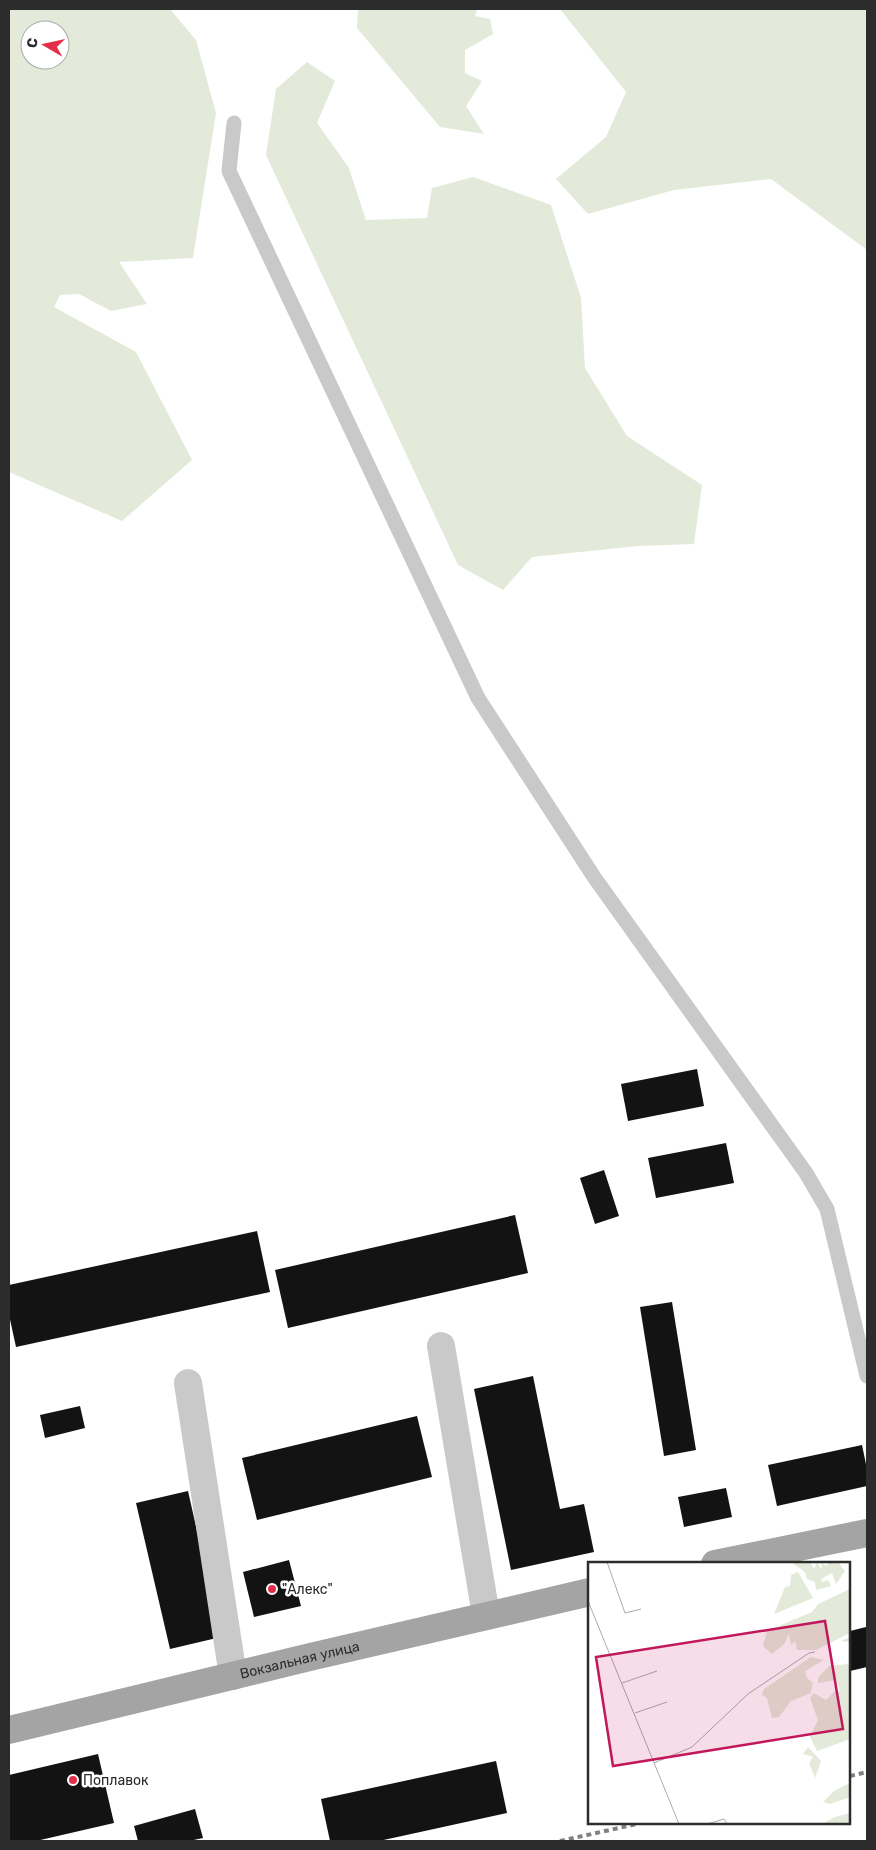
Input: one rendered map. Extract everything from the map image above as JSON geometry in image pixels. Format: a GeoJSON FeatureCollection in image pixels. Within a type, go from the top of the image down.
{"type":"FeatureCollection","features":[{"type":"Feature","properties":{"kind":"main road"},"geometry":{"type":"LineString","coordinates":[[725,1562],[867,1533]]}},
{"type":"Feature","properties":{"kind":"main road","name":"Вокзальная улица"},"geometry":{"type":"LineString","coordinates":[[9,1730],[486,1615],[588,1592]]}},
{"type":"Feature","properties":{"kind":"street"},"geometry":{"type":"LineString","coordinates":[[441,1346],[486,1615]]}},
{"type":"Feature","properties":{"kind":"street"},"geometry":{"type":"LineString","coordinates":[[188,1383],[234,1676]]}},
{"type":"Feature","properties":{"kind":"lane"},"geometry":{"type":"LineString","coordinates":[[234,123],[229,171],[478,698],[594,877],[806,1173],[827,1209],[867,1376]]}},
{"type":"Feature","properties":{"kind":"green space"},"geometry":{"type":"Polygon","coordinates":[[[9,9],[170,9],[196,40],[216,113],[193,258],[119,262],[147,304],[111,311],[79,294],[60,295],[54,307],[136,352],[192,460],[122,521],[9,472],[9,9]]]}},
{"type":"Feature","properties":{"kind":"green space"},"geometry":{"type":"Polygon","coordinates":[[[358,9],[477,9],[475,16],[490,19],[493,34],[465,50],[465,73],[482,81],[466,106],[484,134],[440,127],[357,28],[358,9]]]}},
{"type":"Feature","properties":{"kind":"green space"},"geometry":{"type":"Polygon","coordinates":[[[560,9],[867,9],[867,250],[771,179],[674,190],[588,214],[556,179],[606,137],[626,92],[560,9]]]}},
{"type":"Feature","properties":{"kind":"green space"},"geometry":{"type":"Polygon","coordinates":[[[307,62],[335,81],[317,123],[349,168],[366,220],[427,218],[432,188],[473,177],[551,205],[581,298],[585,368],[627,436],[702,485],[694,544],[638,546],[532,557],[503,590],[458,565],[266,155],[276,89],[307,62]]]}},
{"type":"Feature","properties":{"kind":"building"},"geometry":{"type":"Polygon","coordinates":[[[697,1069],[704,1106],[628,1121],[621,1084],[697,1069]]]}},
{"type":"Feature","properties":{"kind":"building"},"geometry":{"type":"Polygon","coordinates":[[[726,1143],[734,1183],[656,1198],[648,1158],[726,1143]]]}},
{"type":"Feature","properties":{"kind":"building"},"geometry":{"type":"Polygon","coordinates":[[[604,1170],[619,1216],[595,1224],[580,1178],[604,1170]]]}},
{"type":"Feature","properties":{"kind":"building"},"geometry":{"type":"Polygon","coordinates":[[[515,1215],[528,1273],[288,1328],[275,1270],[515,1215]]]}},
{"type":"Feature","properties":{"kind":"building"},"geometry":{"type":"Polygon","coordinates":[[[257,1231],[270,1292],[16,1347],[9,1315],[9,1285],[257,1231]]]}},
{"type":"Feature","properties":{"kind":"building"},"geometry":{"type":"Polygon","coordinates":[[[672,1302],[696,1450],[664,1456],[640,1307],[672,1302]]]}},
{"type":"Feature","properties":{"kind":"building"},"geometry":{"type":"Polygon","coordinates":[[[533,1376],[560,1509],[584,1504],[594,1552],[511,1570],[474,1389],[533,1376]]]}},
{"type":"Feature","properties":{"kind":"building"},"geometry":{"type":"Polygon","coordinates":[[[80,1406],[85,1428],[45,1438],[40,1415],[80,1406]]]}},
{"type":"Feature","properties":{"kind":"building"},"geometry":{"type":"Polygon","coordinates":[[[417,1416],[432,1477],[257,1520],[242,1458],[417,1416]]]}},
{"type":"Feature","properties":{"kind":"building"},"geometry":{"type":"Polygon","coordinates":[[[862,1445],[867,1469],[867,1486],[777,1506],[768,1465],[862,1445]]]}},
{"type":"Feature","properties":{"kind":"building"},"geometry":{"type":"Polygon","coordinates":[[[726,1488],[732,1517],[684,1527],[678,1497],[726,1488]]]}},
{"type":"Feature","properties":{"kind":"building"},"geometry":{"type":"Polygon","coordinates":[[[188,1491],[221,1637],[170,1649],[136,1503],[188,1491]]]}},
{"type":"Feature","properties":{"kind":"building","name":"\"Алекс\""},"geometry":{"type":"Polygon","coordinates":[[[289,1560],[301,1606],[254,1617],[243,1572],[289,1560]]]}},
{"type":"Feature","properties":{"kind":"building"},"geometry":{"type":"Polygon","coordinates":[[[866,1627],[867,1667],[851,1671],[851,1631],[866,1627]]]}},
{"type":"Feature","properties":{"kind":"building"},"geometry":{"type":"Polygon","coordinates":[[[98,1754],[114,1823],[36,1841],[9,1841],[9,1775],[98,1754]]]}},
{"type":"Feature","properties":{"kind":"building"},"geometry":{"type":"Polygon","coordinates":[[[496,1761],[507,1813],[379,1841],[330,1841],[321,1799],[496,1761]]]}},
{"type":"Feature","properties":{"kind":"building"},"geometry":{"type":"Polygon","coordinates":[[[195,1809],[203,1838],[189,1841],[138,1841],[134,1826],[195,1809]]]}},
{"type":"Feature","properties":{"kind":"railway"},"geometry":{"type":"LineString","coordinates":[[851,1776],[867,1772]]}},
{"type":"Feature","properties":{"kind":"railway"},"geometry":{"type":"LineString","coordinates":[[560,1841],[632,1825]]}},
{"type":"Feature","properties":{"kind":"place","name":"\"Алекс\""},"geometry":{"type":"Point","coordinates":[272,1589]}},
{"type":"Feature","properties":{"kind":"place","name":"Поплавок"},"geometry":{"type":"Point","coordinates":[73,1780]}}]}
